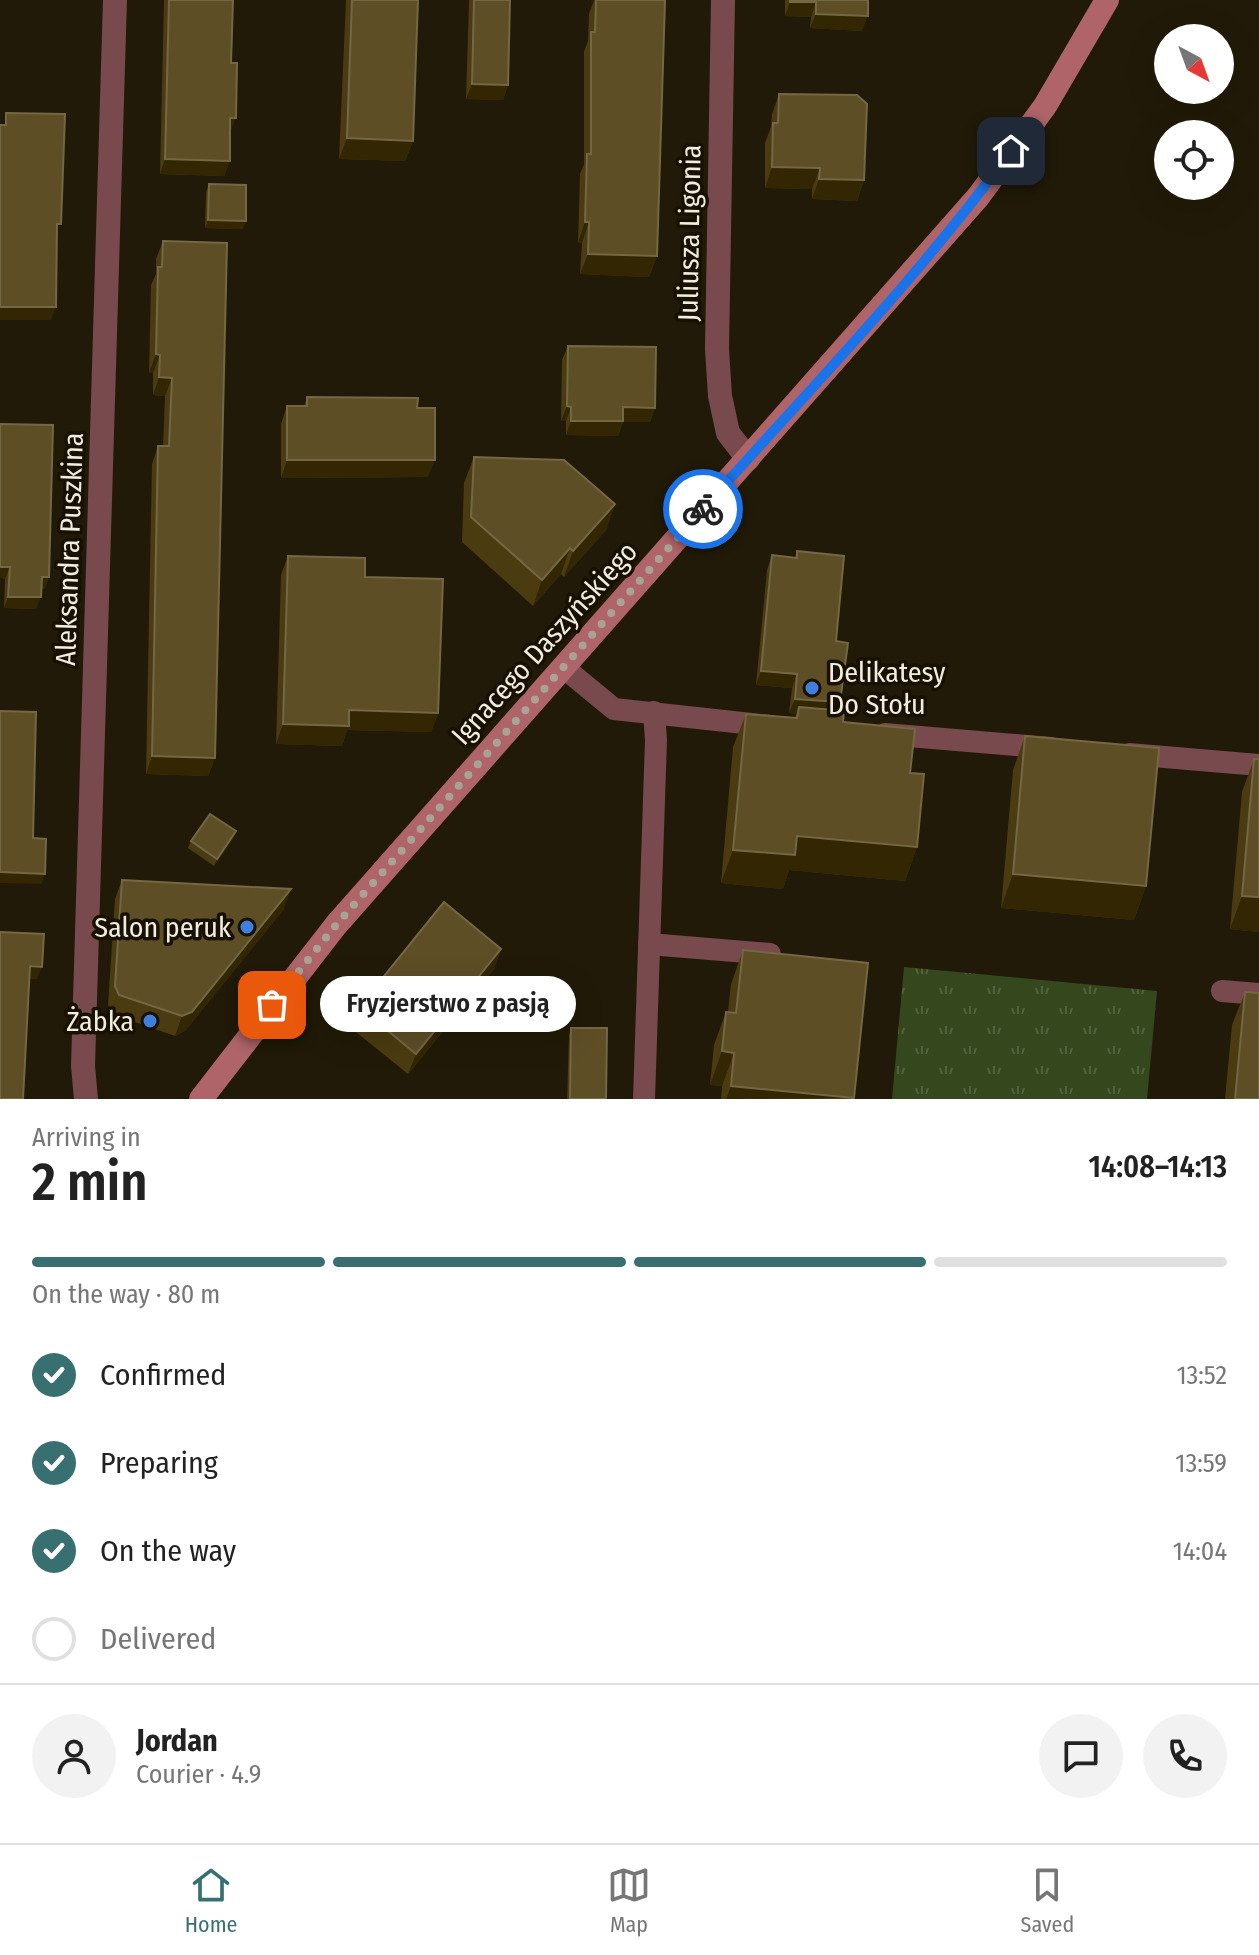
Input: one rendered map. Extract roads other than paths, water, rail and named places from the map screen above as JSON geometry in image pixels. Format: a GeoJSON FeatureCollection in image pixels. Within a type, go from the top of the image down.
{"type":"FeatureCollection","features":[{"type":"Feature","properties":{"kind":"street","name":"Aleksandra Puszkina"},"geometry":{"type":"LineString","coordinates":[[86,1099],[83,1066],[115,0]]}},
{"type":"Feature","properties":{"kind":"street","name":"Juliusza Ligonia"},"geometry":{"type":"LineString","coordinates":[[723,0],[717,349],[720,396],[728,433],[748,459]]}},
{"type":"Feature","properties":{"kind":"street","name":"Ignacego Daszyńskiego"},"geometry":{"type":"LineString","coordinates":[[201,1099],[336,925],[978,197],[1045,106],[1107,0]]}},
{"type":"Feature","properties":{"kind":"lane"},"geometry":{"type":"LineString","coordinates":[[563,667],[614,709],[792,727]]}},
{"type":"Feature","properties":{"kind":"lane"},"geometry":{"type":"LineString","coordinates":[[644,1099],[656,740],[654,712]]}},
{"type":"Feature","properties":{"kind":"lane"},"geometry":{"type":"LineString","coordinates":[[869,733],[1071,749]]}},
{"type":"Feature","properties":{"kind":"lane"},"geometry":{"type":"LineString","coordinates":[[1103,752],[1259,765]]}},
{"type":"Feature","properties":{"kind":"lane"},"geometry":{"type":"LineString","coordinates":[[649,944],[787,955]]}},
{"type":"Feature","properties":{"kind":"lane"},"geometry":{"type":"LineString","coordinates":[[1222,991],[1259,994]]}},
{"type":"Feature","properties":{"kind":"place","name":"Delikatesy Do Stołu"},"geometry":{"type":"Point","coordinates":[812,688]}},
{"type":"Feature","properties":{"kind":"place","name":"Salon peruk"},"geometry":{"type":"Point","coordinates":[247,927]}},
{"type":"Feature","properties":{"kind":"place","name":"Fryzjerstwo z pasją"},"geometry":{"type":"Point","coordinates":[272,1005]}},
{"type":"Feature","properties":{"kind":"place","name":"Żabka"},"geometry":{"type":"Point","coordinates":[150,1021]}}]}
